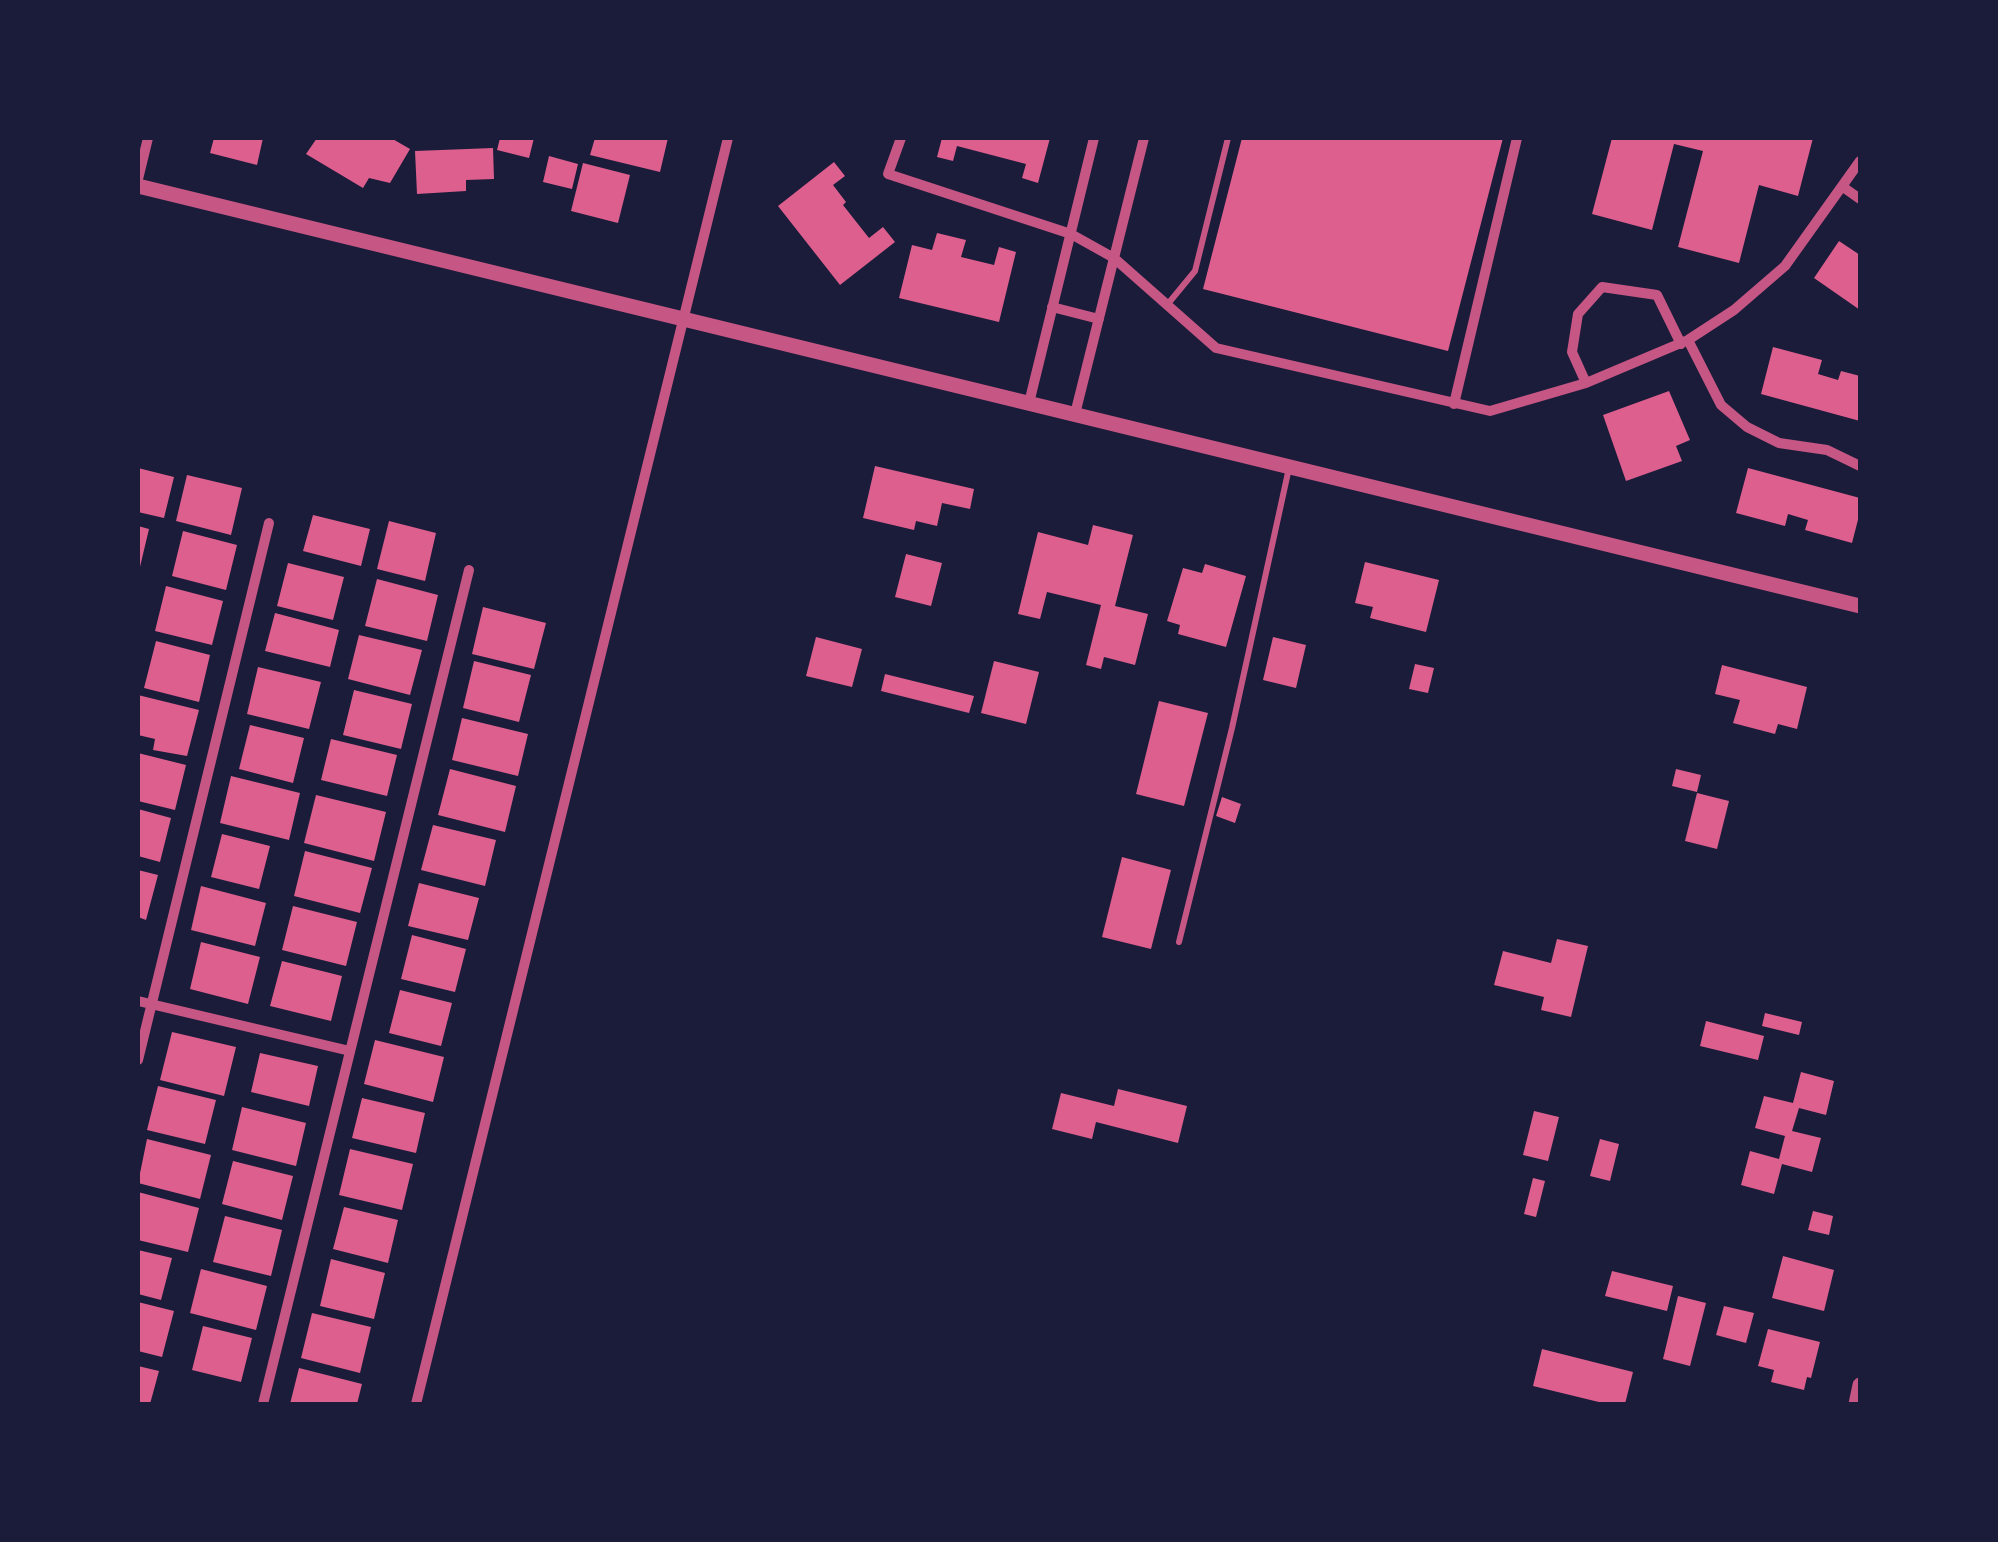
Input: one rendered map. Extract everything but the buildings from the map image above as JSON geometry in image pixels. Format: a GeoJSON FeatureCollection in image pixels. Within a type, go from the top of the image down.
{"type":"FeatureCollection","features":[{"type":"Feature","properties":{"kind":"street"},"geometry":{"type":"LineString","coordinates":[[148,138],[138,183],[1860,606]]}},
{"type":"Feature","properties":{"kind":"street"},"geometry":{"type":"LineString","coordinates":[[416,1404],[728,138]]}},
{"type":"Feature","properties":{"kind":"street"},"geometry":{"type":"LineString","coordinates":[[900,138],[888,174],[1071,234],[1114,258],[1216,348],[1490,411],[1586,383],[1684,342],[1734,310],[1785,266],[1860,161]]}},
{"type":"Feature","properties":{"kind":"street"},"geometry":{"type":"LineString","coordinates":[[1030,403],[1094,138]]}},
{"type":"Feature","properties":{"kind":"street"},"geometry":{"type":"LineString","coordinates":[[1075,414],[1144,138]]}},
{"type":"Feature","properties":{"kind":"street"},"geometry":{"type":"LineString","coordinates":[[1454,404],[1517,138]]}},
{"type":"Feature","properties":{"kind":"street"},"geometry":{"type":"LineString","coordinates":[[1843,186],[1860,199]]}},
{"type":"Feature","properties":{"kind":"street"},"geometry":{"type":"LineString","coordinates":[[1586,383],[1572,352],[1578,314],[1602,287],[1657,295],[1722,405],[1747,428],[1779,442],[1827,450],[1860,466]]}},
{"type":"Feature","properties":{"kind":"street"},"geometry":{"type":"LineString","coordinates":[[1052,307],[1099,319]]}},
{"type":"Feature","properties":{"kind":"street"},"geometry":{"type":"LineString","coordinates":[[138,1060],[269,522]]}},
{"type":"Feature","properties":{"kind":"street"},"geometry":{"type":"LineString","coordinates":[[262,1404],[468,570]]}},
{"type":"Feature","properties":{"kind":"street"},"geometry":{"type":"LineString","coordinates":[[138,1001],[350,1051]]}},
{"type":"Feature","properties":{"kind":"street"},"geometry":{"type":"LineString","coordinates":[[1856,1404],[1860,1385]]}},
{"type":"Feature","properties":{"kind":"lane"},"geometry":{"type":"LineString","coordinates":[[1166,306],[1195,271],[1228,138]]}},
{"type":"Feature","properties":{"kind":"lane"},"geometry":{"type":"LineString","coordinates":[[1179,942],[1232,728],[1290,466]]}}]}
